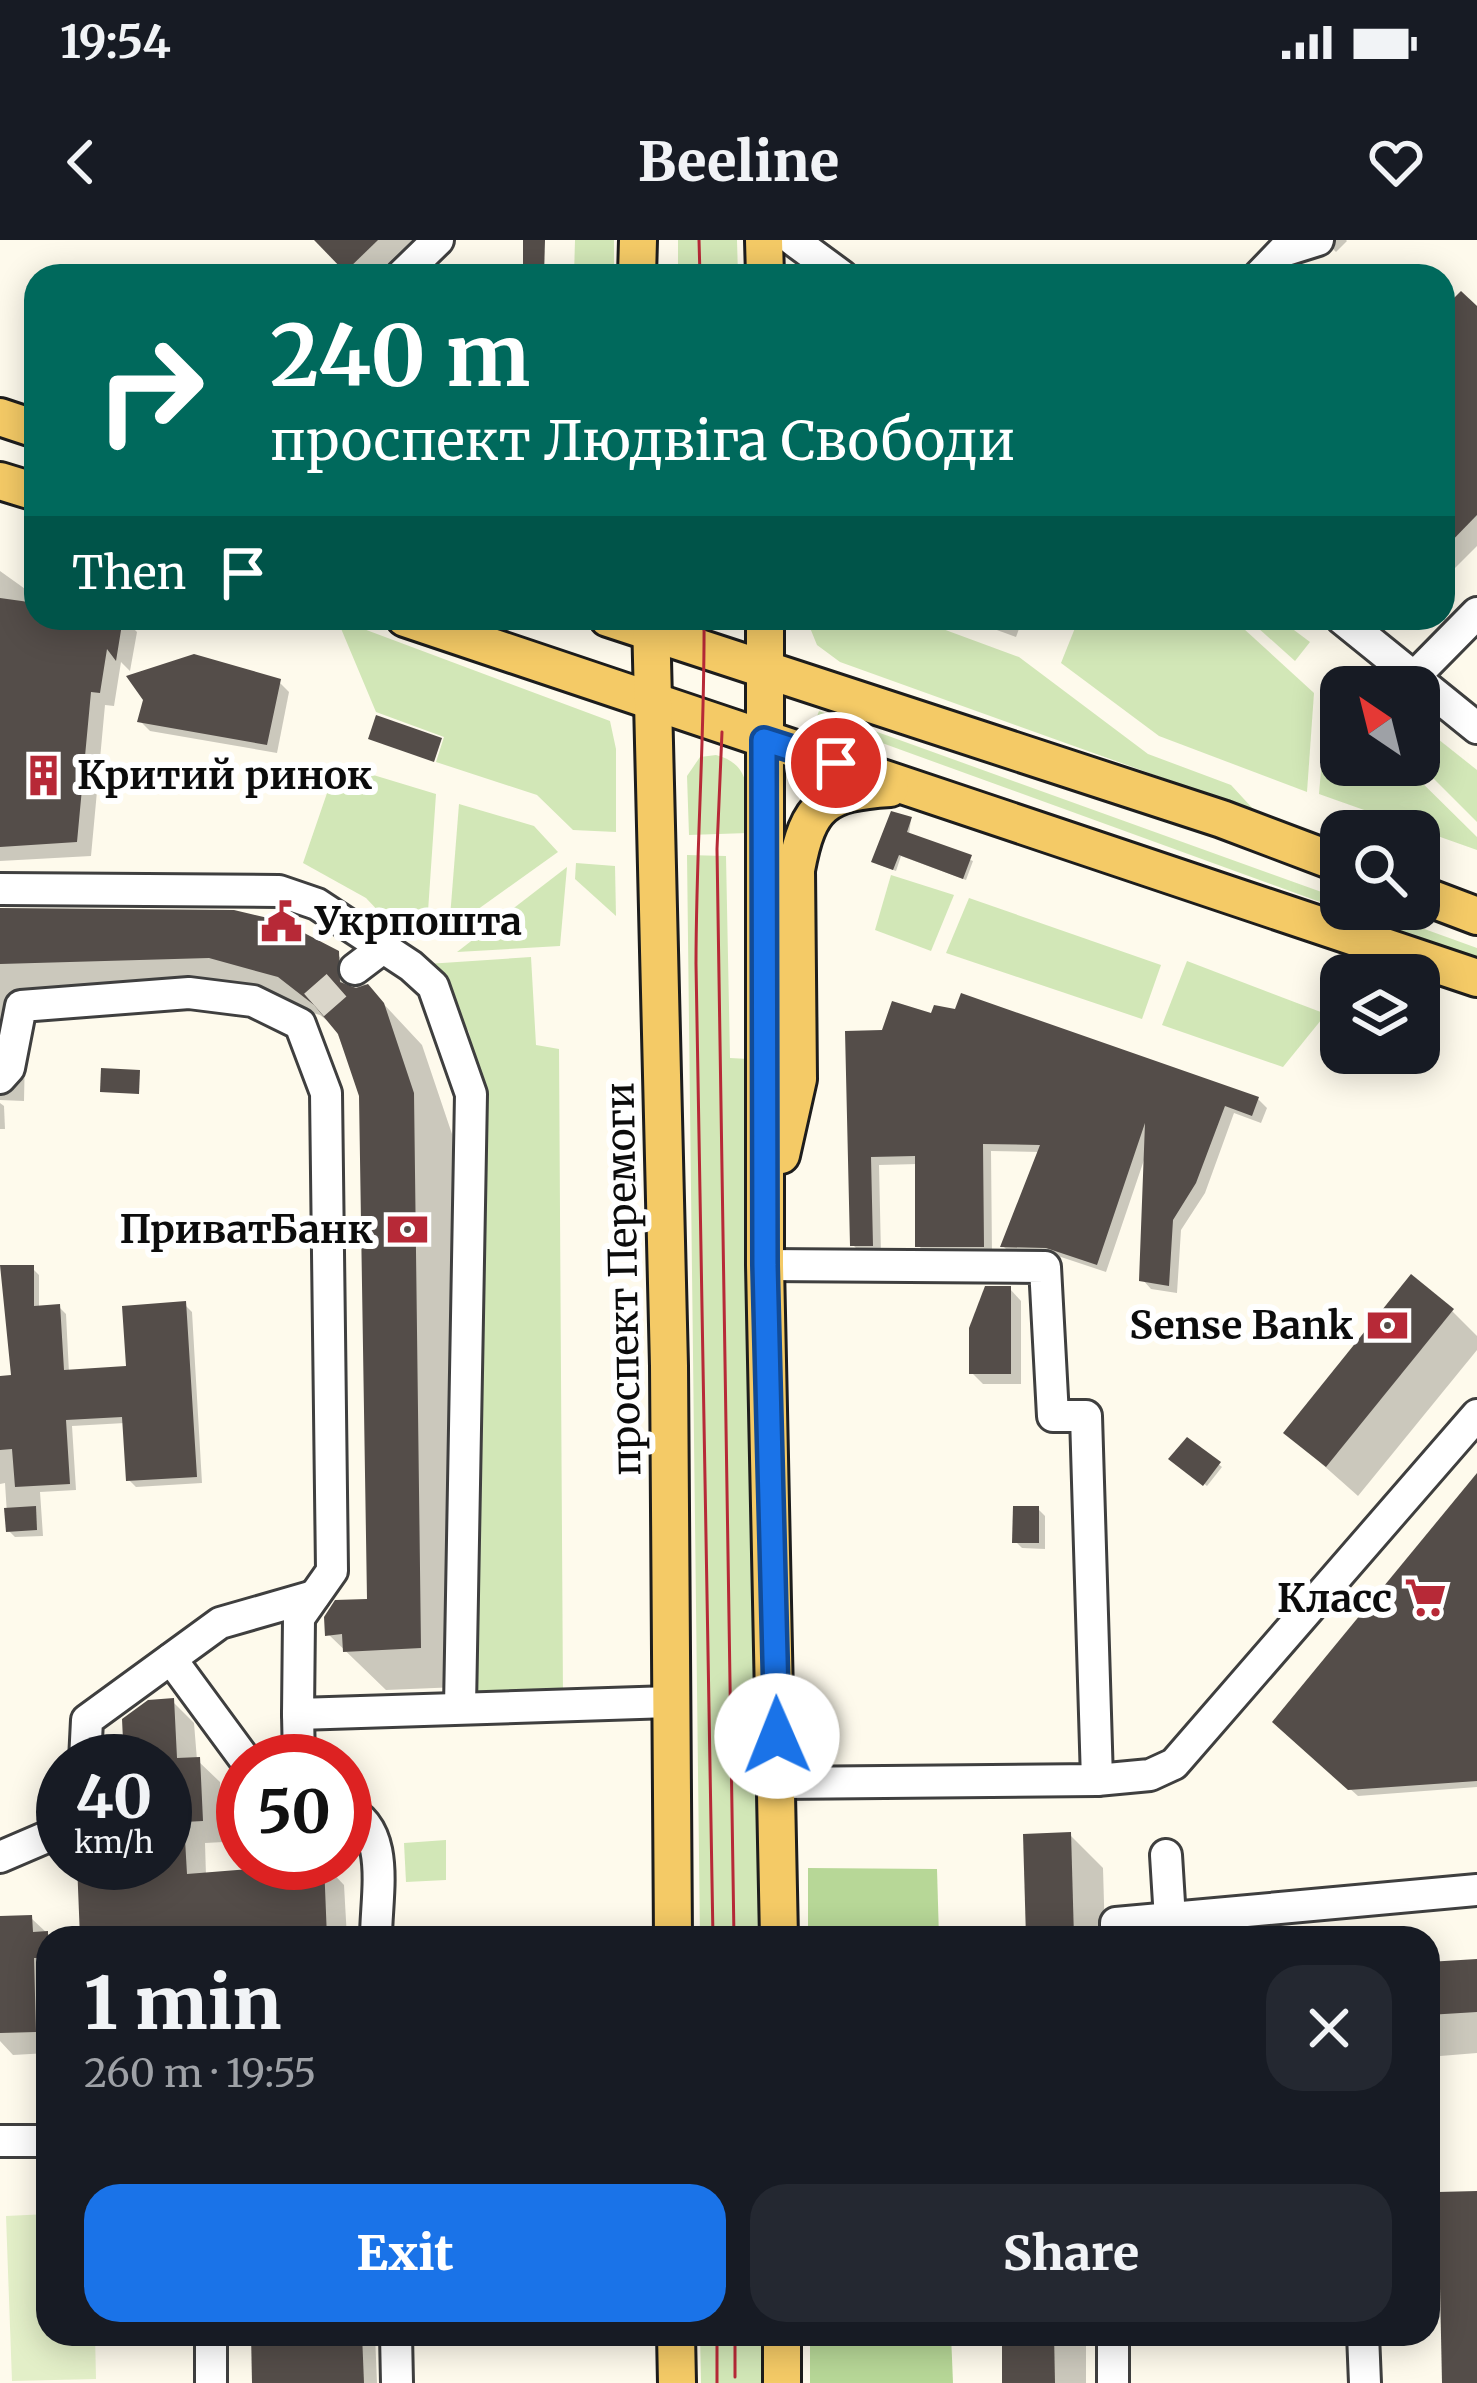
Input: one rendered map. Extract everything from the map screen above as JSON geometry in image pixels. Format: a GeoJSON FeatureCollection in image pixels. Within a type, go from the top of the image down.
{"type":"FeatureCollection","features":[{"type":"Feature","properties":{"kind":"main road"},"geometry":{"type":"LineString","coordinates":[[439,630],[1477,978]]}},
{"type":"Feature","properties":{"kind":"main road","name":"проспект Перемоги"},"geometry":{"type":"LineString","coordinates":[[651,630],[668,1343],[674,1926]]}},
{"type":"Feature","properties":{"kind":"main road"},"geometry":{"type":"LineString","coordinates":[[661,630],[764,670],[1222,818],[1320,856]]}},
{"type":"Feature","properties":{"kind":"main road"},"geometry":{"type":"LineString","coordinates":[[766,630],[765,1265],[779,1926]]}},
{"type":"Feature","properties":{"kind":"main road"},"geometry":{"type":"LineString","coordinates":[[767,1217],[798,1079],[796,870],[800,842],[818,808],[832,796],[909,787]]}},
{"type":"Feature","properties":{"kind":"main road"},"geometry":{"type":"LineString","coordinates":[[1440,902],[1477,916]]}},
{"type":"Feature","properties":{"kind":"main road"},"geometry":{"type":"LineString","coordinates":[[676,2346],[677,2383]]}},
{"type":"Feature","properties":{"kind":"main road"},"geometry":{"type":"LineString","coordinates":[[782,2346],[782,2383]]}},
{"type":"Feature","properties":{"kind":"street"},"geometry":{"type":"LineString","coordinates":[[413,264],[438,240]]}},
{"type":"Feature","properties":{"kind":"street"},"geometry":{"type":"LineString","coordinates":[[793,240],[826,264]]}},
{"type":"Feature","properties":{"kind":"street"},"geometry":{"type":"LineString","coordinates":[[1277,246],[1318,240]]}},
{"type":"Feature","properties":{"kind":"street"},"geometry":{"type":"LineString","coordinates":[[1425,666],[1477,613]]}},
{"type":"Feature","properties":{"kind":"street"},"geometry":{"type":"LineString","coordinates":[[1356,630],[1400,666]]}},
{"type":"Feature","properties":{"kind":"street"},"geometry":{"type":"LineString","coordinates":[[1440,696],[1475,722]]}},
{"type":"Feature","properties":{"kind":"street"},"geometry":{"type":"LineString","coordinates":[[0,889],[279,892],[317,904],[433,986],[471,1094],[460,1707]]}},
{"type":"Feature","properties":{"kind":"street"},"geometry":{"type":"LineString","coordinates":[[356,969],[384,947]]}},
{"type":"Feature","properties":{"kind":"street"},"geometry":{"type":"LineString","coordinates":[[0,1078],[9,1068],[21,1006],[189,993],[307,1014],[326,1093],[332,1570],[299,1618],[298,1734]]}},
{"type":"Feature","properties":{"kind":"street"},"geometry":{"type":"LineString","coordinates":[[765,1265],[1045,1267],[1053,1416],[1086,1416],[1097,1780]]}},
{"type":"Feature","properties":{"kind":"street"},"geometry":{"type":"LineString","coordinates":[[778,1784],[1097,1780],[1150,1775],[1174,1764],[1477,1415]]}},
{"type":"Feature","properties":{"kind":"street"},"geometry":{"type":"LineString","coordinates":[[86,1734],[87,1720],[220,1623],[314,1596]]}},
{"type":"Feature","properties":{"kind":"street"},"geometry":{"type":"LineString","coordinates":[[171,1659],[226,1734]]}},
{"type":"Feature","properties":{"kind":"street"},"geometry":{"type":"LineString","coordinates":[[298,1714],[670,1702]]}},
{"type":"Feature","properties":{"kind":"street"},"geometry":{"type":"LineString","coordinates":[[372,1830],[376,1926]]}},
{"type":"Feature","properties":{"kind":"street"},"geometry":{"type":"LineString","coordinates":[[0,1857],[36,1842]]}},
{"type":"Feature","properties":{"kind":"street"},"geometry":{"type":"LineString","coordinates":[[1166,1855],[1170,1919]]}},
{"type":"Feature","properties":{"kind":"street"},"geometry":{"type":"LineString","coordinates":[[1117,1926],[1477,1890]]}},
{"type":"Feature","properties":{"kind":"street"},"geometry":{"type":"LineString","coordinates":[[0,2141],[36,2141]]}},
{"type":"Feature","properties":{"kind":"street"},"geometry":{"type":"LineString","coordinates":[[211,2346],[212,2383]]}},
{"type":"Feature","properties":{"kind":"street"},"geometry":{"type":"LineString","coordinates":[[396,2346],[397,2383]]}},
{"type":"Feature","properties":{"kind":"street"},"geometry":{"type":"LineString","coordinates":[[1113,2346],[1113,2383]]}},
{"type":"Feature","properties":{"kind":"street"},"geometry":{"type":"LineString","coordinates":[[1364,2346],[1365,2383]]}},
{"type":"Feature","properties":{"kind":"green space"},"geometry":{"type":"Polygon","coordinates":[[[575,240],[614,240],[614,264],[574,264],[575,240]]]}},
{"type":"Feature","properties":{"kind":"green space"},"geometry":{"type":"Polygon","coordinates":[[[678,240],[737,240],[738,264],[678,264],[678,240]]]}},
{"type":"Feature","properties":{"kind":"green space"},"geometry":{"type":"Polygon","coordinates":[[[342,630],[366,630],[610,721],[616,749],[616,832],[573,830],[537,795],[436,762],[444,737],[376,712],[342,630]]]}},
{"type":"Feature","properties":{"kind":"green space"},"geometry":{"type":"Polygon","coordinates":[[[811,630],[946,630],[1019,657],[1148,754],[1231,785],[1255,811],[840,662],[817,645],[811,630]]]}},
{"type":"Feature","properties":{"kind":"green space"},"geometry":{"type":"Polygon","coordinates":[[[1074,630],[1245,630],[1314,693],[1307,792],[1159,736],[1061,663],[1074,630]]]}},
{"type":"Feature","properties":{"kind":"green space"},"geometry":{"type":"Polygon","coordinates":[[[1260,630],[1294,630],[1310,642],[1295,661],[1260,630]]]}},
{"type":"Feature","properties":{"kind":"green space"},"geometry":{"type":"Polygon","coordinates":[[[819,711],[1320,891],[1320,902],[816,719],[819,711]]]}},
{"type":"Feature","properties":{"kind":"green space"},"geometry":{"type":"Polygon","coordinates":[[[1440,741],[1477,770],[1477,822],[1440,785],[1440,741]]]}},
{"type":"Feature","properties":{"kind":"green space"},"geometry":{"type":"Polygon","coordinates":[[[716,755],[729,760],[743,775],[748,833],[689,835],[687,776],[700,757],[716,755]]]}},
{"type":"Feature","properties":{"kind":"green space"},"geometry":{"type":"Polygon","coordinates":[[[337,764],[436,794],[427,926],[405,939],[366,898],[303,863],[337,764]]]}},
{"type":"Feature","properties":{"kind":"green space"},"geometry":{"type":"Polygon","coordinates":[[[1320,782],[1320,786],[1425,786],[1477,837],[1477,850],[1440,837],[1440,810],[1364,810],[1319,794],[1320,782]]]}},
{"type":"Feature","properties":{"kind":"green space"},"geometry":{"type":"Polygon","coordinates":[[[459,804],[534,826],[558,852],[449,930],[459,804]]]}},
{"type":"Feature","properties":{"kind":"green space"},"geometry":{"type":"Polygon","coordinates":[[[687,855],[726,856],[730,1058],[749,1059],[759,1926],[700,1926],[687,855]]]}},
{"type":"Feature","properties":{"kind":"green space"},"geometry":{"type":"Polygon","coordinates":[[[576,863],[615,866],[616,916],[575,879],[576,863]]]}},
{"type":"Feature","properties":{"kind":"green space"},"geometry":{"type":"Polygon","coordinates":[[[567,867],[560,946],[457,952],[567,867]]]}},
{"type":"Feature","properties":{"kind":"green space"},"geometry":{"type":"Polygon","coordinates":[[[891,875],[954,895],[931,951],[875,930],[891,875]]]}},
{"type":"Feature","properties":{"kind":"green space"},"geometry":{"type":"Polygon","coordinates":[[[969,898],[1161,965],[1142,1019],[946,953],[969,898]]]}},
{"type":"Feature","properties":{"kind":"green space"},"geometry":{"type":"Polygon","coordinates":[[[1397,930],[1427,930],[1477,948],[1477,959],[1397,930]]]}},
{"type":"Feature","properties":{"kind":"green space"},"geometry":{"type":"Polygon","coordinates":[[[531,957],[536,1045],[559,1049],[563,1699],[472,1701],[477,1080],[469,1032],[427,964],[531,957]]]}},
{"type":"Feature","properties":{"kind":"green space"},"geometry":{"type":"Polygon","coordinates":[[[1187,961],[1320,1012],[1320,1021],[1283,1067],[1162,1025],[1187,961]]]}},
{"type":"Feature","properties":{"kind":"green space"},"geometry":{"type":"Polygon","coordinates":[[[446,1840],[446,1880],[406,1882],[404,1843],[446,1840]]]}},
{"type":"Feature","properties":{"kind":"green space"},"geometry":{"type":"Polygon","coordinates":[[[808,1868],[937,1869],[939,1926],[808,1926],[808,1868]]]}},
{"type":"Feature","properties":{"kind":"green space"},"geometry":{"type":"Polygon","coordinates":[[[36,2215],[36,2346],[95,2346],[96,2379],[12,2381],[6,2216],[36,2215]]]}},
{"type":"Feature","properties":{"kind":"green space"},"geometry":{"type":"Polygon","coordinates":[[[700,2346],[762,2346],[763,2383],[701,2383],[700,2346]]]}},
{"type":"Feature","properties":{"kind":"green space"},"geometry":{"type":"Polygon","coordinates":[[[810,2346],[951,2346],[953,2383],[810,2383],[810,2346]]]}},
{"type":"Feature","properties":{"kind":"building"},"geometry":{"type":"Polygon","coordinates":[[[314,240],[378,240],[353,264],[337,264],[314,240]]]}},
{"type":"Feature","properties":{"kind":"building"},"geometry":{"type":"Polygon","coordinates":[[[523,240],[545,240],[544,264],[523,264],[523,240]]]}},
{"type":"Feature","properties":{"kind":"building"},"geometry":{"type":"Polygon","coordinates":[[[1461,291],[1477,306],[1477,515],[1455,538],[1455,297],[1461,291]]]}},
{"type":"Feature","properties":{"kind":"building","name":"Критий ринок"},"geometry":{"type":"Polygon","coordinates":[[[0,598],[24,601],[24,630],[121,630],[116,661],[107,649],[100,693],[91,692],[77,842],[0,847],[0,598]]]}},
{"type":"Feature","properties":{"kind":"building"},"geometry":{"type":"Polygon","coordinates":[[[194,654],[281,679],[267,745],[137,722],[143,700],[126,676],[194,654]]]}},
{"type":"Feature","properties":{"kind":"building"},"geometry":{"type":"Polygon","coordinates":[[[376,715],[442,738],[434,762],[368,739],[376,715]]]}},
{"type":"Feature","properties":{"kind":"building"},"geometry":{"type":"Polygon","coordinates":[[[891,811],[912,817],[907,832],[972,855],[963,879],[899,855],[893,870],[871,862],[891,811]]]}},
{"type":"Feature","properties":{"kind":"building"},"geometry":{"type":"Polygon","coordinates":[[[0,908],[234,910],[281,921],[339,951],[340,982],[356,988],[368,984],[384,1003],[414,1093],[421,1648],[343,1652],[342,1634],[325,1636],[324,1617],[335,1600],[367,1599],[359,1096],[338,1034],[314,1005],[278,977],[209,958],[0,964],[0,908]]]}},
{"type":"Feature","properties":{"kind":"building"},"geometry":{"type":"Polygon","coordinates":[[[961,993],[1259,1097],[1252,1116],[1225,1106],[1196,1183],[1173,1220],[1169,1286],[1139,1281],[1145,1123],[1097,1265],[1046,1248],[1000,1247],[1040,1145],[983,1144],[984,1247],[915,1247],[915,1156],[871,1157],[873,1246],[850,1246],[845,1031],[882,1030],[892,1001],[931,1013],[934,1005],[955,1009],[961,993]]]}},
{"type":"Feature","properties":{"kind":"building"},"geometry":{"type":"Polygon","coordinates":[[[101,1068],[140,1070],[139,1094],[100,1092],[101,1068]]]}},
{"type":"Feature","properties":{"kind":"building"},"geometry":{"type":"Polygon","coordinates":[[[0,1265],[34,1265],[34,1306],[60,1304],[64,1370],[126,1366],[122,1306],[186,1301],[197,1477],[126,1481],[122,1417],[66,1420],[70,1484],[15,1487],[12,1449],[0,1450],[0,1376],[11,1375],[0,1265]]]}},
{"type":"Feature","properties":{"kind":"building"},"geometry":{"type":"Polygon","coordinates":[[[1411,1274],[1454,1309],[1326,1467],[1283,1433],[1411,1274]]]}},
{"type":"Feature","properties":{"kind":"building"},"geometry":{"type":"Polygon","coordinates":[[[985,1286],[1011,1286],[1011,1374],[969,1374],[969,1328],[985,1286]]]}},
{"type":"Feature","properties":{"kind":"building"},"geometry":{"type":"Polygon","coordinates":[[[1187,1437],[1221,1462],[1203,1486],[1168,1459],[1187,1437]]]}},
{"type":"Feature","properties":{"kind":"building","name":"Класс"},"geometry":{"type":"Polygon","coordinates":[[[1477,1473],[1477,1781],[1348,1790],[1272,1722],[1477,1473]]]}},
{"type":"Feature","properties":{"kind":"building"},"geometry":{"type":"Polygon","coordinates":[[[36,1506],[37,1530],[6,1532],[4,1508],[36,1506]]]}},
{"type":"Feature","properties":{"kind":"building"},"geometry":{"type":"Polygon","coordinates":[[[1013,1506],[1039,1506],[1039,1543],[1012,1543],[1013,1506]]]}},
{"type":"Feature","properties":{"kind":"building"},"geometry":{"type":"Polygon","coordinates":[[[174,1698],[176,1734],[123,1734],[122,1719],[148,1700],[174,1698]]]}},
{"type":"Feature","properties":{"kind":"building"},"geometry":{"type":"Polygon","coordinates":[[[192,1757],[200,1757],[203,1821],[192,1822],[192,1757]]]}},
{"type":"Feature","properties":{"kind":"building"},"geometry":{"type":"Polygon","coordinates":[[[1071,1832],[1074,1926],[1026,1926],[1023,1834],[1071,1832]]]}},
{"type":"Feature","properties":{"kind":"building"},"geometry":{"type":"Polygon","coordinates":[[[216,1872],[216,1890],[325,1890],[327,1926],[80,1926],[78,1890],[192,1890],[192,1874],[216,1872]]]}},
{"type":"Feature","properties":{"kind":"building"},"geometry":{"type":"Polygon","coordinates":[[[32,1915],[36,2032],[0,2033],[0,1916],[32,1915]]]}},
{"type":"Feature","properties":{"kind":"building"},"geometry":{"type":"Polygon","coordinates":[[[1477,1959],[1477,2012],[1440,2014],[1440,1961],[1477,1959]]]}},
{"type":"Feature","properties":{"kind":"building"},"geometry":{"type":"Polygon","coordinates":[[[1477,2191],[1477,2383],[1442,2383],[1440,2192],[1477,2191]]]}},
{"type":"Feature","properties":{"kind":"building"},"geometry":{"type":"Polygon","coordinates":[[[251,2346],[362,2346],[364,2383],[252,2383],[251,2346]]]}},
{"type":"Feature","properties":{"kind":"building"},"geometry":{"type":"Polygon","coordinates":[[[1002,2346],[1054,2346],[1055,2383],[1002,2383],[1002,2346]]]}},
{"type":"Feature","properties":{"kind":"tunnel"},"geometry":{"type":"LineString","coordinates":[[314,1005],[355,969]]}},
{"type":"Feature","properties":{"kind":"tram line"},"geometry":{"type":"LineString","coordinates":[[699,240],[700,264]]}},
{"type":"Feature","properties":{"kind":"tram line"},"geometry":{"type":"LineString","coordinates":[[704,630],[696,964],[713,1926]]}},
{"type":"Feature","properties":{"kind":"tram line"},"geometry":{"type":"LineString","coordinates":[[722,732],[717,849],[734,1926]]}},
{"type":"Feature","properties":{"kind":"tram line"},"geometry":{"type":"LineString","coordinates":[[717,2346],[717,2383]]}},
{"type":"Feature","properties":{"kind":"tram line"},"geometry":{"type":"LineString","coordinates":[[735,2346],[735,2377]]}},
{"type":"Feature","properties":{"kind":"place","name":"Критий ринок"},"geometry":{"type":"Point","coordinates":[43,775]}},
{"type":"Feature","properties":{"kind":"place","name":"Укрпошта"},"geometry":{"type":"Point","coordinates":[281,921]}},
{"type":"Feature","properties":{"kind":"place","name":"ПриватБанк"},"geometry":{"type":"Point","coordinates":[407,1229]}},
{"type":"Feature","properties":{"kind":"place","name":"Sense Bank"},"geometry":{"type":"Point","coordinates":[1387,1325]}},
{"type":"Feature","properties":{"kind":"place","name":"Класс"},"geometry":{"type":"Point","coordinates":[1426,1598]}},
{"type":"Feature","properties":{"kind":"route"},"geometry":{"type":"LineString","coordinates":[[777,1736],[765,1265],[764,740],[836,763]]}}]}
